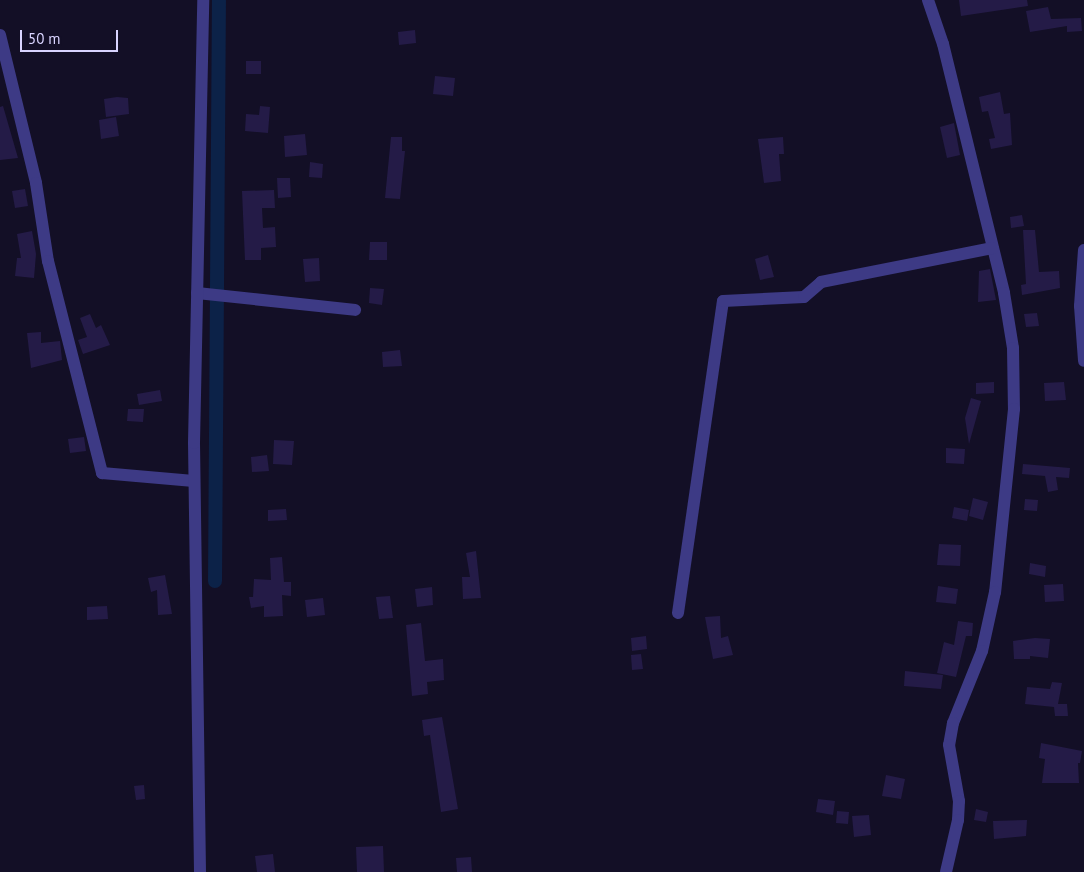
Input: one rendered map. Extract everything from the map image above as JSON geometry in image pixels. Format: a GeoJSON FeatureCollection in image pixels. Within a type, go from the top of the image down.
{"type":"FeatureCollection","features":[{"type":"Feature","properties":{"kind":"street"},"geometry":{"type":"LineString","coordinates":[[200,872],[194,481],[203,0]]}},
{"type":"Feature","properties":{"kind":"street"},"geometry":{"type":"LineString","coordinates":[[928,0],[944,44],[993,248],[1013,348],[1014,409],[995,592],[982,651],[953,723],[949,745],[959,800],[958,820],[946,872]]}},
{"type":"Feature","properties":{"kind":"street"},"geometry":{"type":"LineString","coordinates":[[0,35],[36,183],[48,261],[102,473],[194,481]]}},
{"type":"Feature","properties":{"kind":"street"},"geometry":{"type":"LineString","coordinates":[[678,612],[723,301],[804,297],[821,282],[993,248]]}},
{"type":"Feature","properties":{"kind":"street"},"geometry":{"type":"LineString","coordinates":[[1084,250],[1080,306],[1084,361]]}},
{"type":"Feature","properties":{"kind":"street"},"geometry":{"type":"LineString","coordinates":[[197,293],[304,307],[356,310]]}},
{"type":"Feature","properties":{"kind":"building"},"geometry":{"type":"Polygon","coordinates":[[[959,0],[1027,0],[1028,6],[961,16],[959,0]]]}},
{"type":"Feature","properties":{"kind":"building"},"geometry":{"type":"Polygon","coordinates":[[[1048,7],[1051,19],[1081,18],[1082,31],[1067,32],[1067,26],[1030,32],[1026,11],[1048,7]]]}},
{"type":"Feature","properties":{"kind":"building"},"geometry":{"type":"Polygon","coordinates":[[[415,30],[416,43],[399,45],[398,32],[415,30]]]}},
{"type":"Feature","properties":{"kind":"building"},"geometry":{"type":"Polygon","coordinates":[[[246,61],[261,61],[261,74],[246,74],[246,61]]]}},
{"type":"Feature","properties":{"kind":"building"},"geometry":{"type":"Polygon","coordinates":[[[435,76],[455,78],[453,96],[433,94],[435,76]]]}},
{"type":"Feature","properties":{"kind":"building"},"geometry":{"type":"Polygon","coordinates":[[[1000,92],[1004,114],[1010,113],[1012,145],[991,149],[989,139],[995,138],[988,111],[982,112],[979,97],[1000,92]]]}},
{"type":"Feature","properties":{"kind":"building"},"geometry":{"type":"Polygon","coordinates":[[[128,98],[129,114],[106,117],[104,99],[128,98]]]}},
{"type":"Feature","properties":{"kind":"building"},"geometry":{"type":"Polygon","coordinates":[[[3,106],[18,158],[0,160],[0,107],[3,106]]]}},
{"type":"Feature","properties":{"kind":"building"},"geometry":{"type":"Polygon","coordinates":[[[260,106],[270,107],[268,133],[245,131],[246,114],[259,115],[260,106]]]}},
{"type":"Feature","properties":{"kind":"building"},"geometry":{"type":"Polygon","coordinates":[[[116,117],[119,136],[101,139],[99,120],[116,117]]]}},
{"type":"Feature","properties":{"kind":"building"},"geometry":{"type":"Polygon","coordinates":[[[954,123],[960,155],[947,158],[940,127],[954,123]]]}},
{"type":"Feature","properties":{"kind":"building"},"geometry":{"type":"Polygon","coordinates":[[[305,134],[307,155],[285,157],[284,136],[305,134]]]}},
{"type":"Feature","properties":{"kind":"building"},"geometry":{"type":"Polygon","coordinates":[[[391,137],[402,137],[402,151],[405,151],[400,199],[385,198],[391,137]]]}},
{"type":"Feature","properties":{"kind":"building"},"geometry":{"type":"Polygon","coordinates":[[[783,137],[784,154],[779,154],[781,181],[764,183],[758,139],[783,137]]]}},
{"type":"Feature","properties":{"kind":"building"},"geometry":{"type":"Polygon","coordinates":[[[310,162],[323,164],[322,178],[309,177],[310,162]]]}},
{"type":"Feature","properties":{"kind":"building"},"geometry":{"type":"Polygon","coordinates":[[[277,178],[290,178],[291,197],[278,198],[277,178]]]}},
{"type":"Feature","properties":{"kind":"building"},"geometry":{"type":"Polygon","coordinates":[[[25,189],[28,206],[15,208],[12,191],[25,189]]]}},
{"type":"Feature","properties":{"kind":"building"},"geometry":{"type":"Polygon","coordinates":[[[274,190],[275,208],[262,208],[263,228],[275,227],[276,247],[261,248],[261,260],[245,260],[242,191],[274,190]]]}},
{"type":"Feature","properties":{"kind":"building"},"geometry":{"type":"Polygon","coordinates":[[[1022,215],[1024,226],[1011,228],[1010,217],[1022,215]]]}},
{"type":"Feature","properties":{"kind":"building"},"geometry":{"type":"Polygon","coordinates":[[[1023,230],[1035,230],[1039,272],[1059,271],[1060,288],[1022,295],[1021,285],[1026,284],[1023,230]]]}},
{"type":"Feature","properties":{"kind":"building"},"geometry":{"type":"Polygon","coordinates":[[[32,231],[36,254],[34,278],[15,276],[17,258],[21,258],[17,234],[32,231]]]}},
{"type":"Feature","properties":{"kind":"building"},"geometry":{"type":"Polygon","coordinates":[[[370,242],[387,242],[387,260],[369,260],[370,242]]]}},
{"type":"Feature","properties":{"kind":"building"},"geometry":{"type":"Polygon","coordinates":[[[768,255],[774,277],[760,280],[755,259],[768,255]]]}},
{"type":"Feature","properties":{"kind":"building"},"geometry":{"type":"Polygon","coordinates":[[[319,258],[320,281],[305,282],[303,259],[319,258]]]}},
{"type":"Feature","properties":{"kind":"building"},"geometry":{"type":"Polygon","coordinates":[[[990,269],[996,300],[978,302],[979,271],[990,269]]]}},
{"type":"Feature","properties":{"kind":"building"},"geometry":{"type":"Polygon","coordinates":[[[370,288],[384,289],[382,305],[369,303],[370,288]]]}},
{"type":"Feature","properties":{"kind":"building"},"geometry":{"type":"Polygon","coordinates":[[[1037,313],[1039,326],[1026,327],[1024,314],[1037,313]]]}},
{"type":"Feature","properties":{"kind":"building"},"geometry":{"type":"Polygon","coordinates":[[[90,314],[96,328],[101,325],[110,345],[83,354],[78,340],[87,337],[80,318],[90,314]]]}},
{"type":"Feature","properties":{"kind":"building"},"geometry":{"type":"Polygon","coordinates":[[[41,332],[41,343],[60,341],[62,360],[31,368],[27,333],[41,332]]]}},
{"type":"Feature","properties":{"kind":"building"},"geometry":{"type":"Polygon","coordinates":[[[400,350],[402,366],[383,367],[382,352],[400,350]]]}},
{"type":"Feature","properties":{"kind":"building"},"geometry":{"type":"Polygon","coordinates":[[[994,382],[994,393],[976,394],[976,383],[994,382]]]}},
{"type":"Feature","properties":{"kind":"building"},"geometry":{"type":"Polygon","coordinates":[[[1064,382],[1066,400],[1045,401],[1044,383],[1064,382]]]}},
{"type":"Feature","properties":{"kind":"building"},"geometry":{"type":"Polygon","coordinates":[[[160,390],[162,401],[139,405],[137,394],[160,390]]]}},
{"type":"Feature","properties":{"kind":"building"},"geometry":{"type":"Polygon","coordinates":[[[971,398],[981,401],[969,444],[965,418],[971,398]]]}},
{"type":"Feature","properties":{"kind":"building"},"geometry":{"type":"Polygon","coordinates":[[[128,409],[144,409],[143,422],[127,421],[128,409]]]}},
{"type":"Feature","properties":{"kind":"building"},"geometry":{"type":"Polygon","coordinates":[[[84,437],[86,451],[70,453],[68,439],[84,437]]]}},
{"type":"Feature","properties":{"kind":"building"},"geometry":{"type":"Polygon","coordinates":[[[274,440],[294,441],[292,465],[273,464],[274,440]]]}},
{"type":"Feature","properties":{"kind":"building"},"geometry":{"type":"Polygon","coordinates":[[[946,448],[965,449],[964,464],[946,463],[946,448]]]}},
{"type":"Feature","properties":{"kind":"building"},"geometry":{"type":"Polygon","coordinates":[[[267,455],[269,471],[252,472],[251,457],[267,455]]]}},
{"type":"Feature","properties":{"kind":"building"},"geometry":{"type":"Polygon","coordinates":[[[1023,464],[1070,468],[1069,478],[1056,477],[1058,490],[1048,492],[1045,476],[1022,474],[1023,464]]]}},
{"type":"Feature","properties":{"kind":"building"},"geometry":{"type":"Polygon","coordinates":[[[973,498],[988,502],[983,520],[969,516],[973,498]]]}},
{"type":"Feature","properties":{"kind":"building"},"geometry":{"type":"Polygon","coordinates":[[[1025,499],[1038,500],[1037,511],[1024,510],[1025,499]]]}},
{"type":"Feature","properties":{"kind":"building"},"geometry":{"type":"Polygon","coordinates":[[[954,507],[969,510],[967,521],[952,518],[954,507]]]}},
{"type":"Feature","properties":{"kind":"building"},"geometry":{"type":"Polygon","coordinates":[[[286,509],[287,520],[268,521],[268,510],[286,509]]]}},
{"type":"Feature","properties":{"kind":"building"},"geometry":{"type":"Polygon","coordinates":[[[939,544],[961,545],[960,566],[937,565],[939,544]]]}},
{"type":"Feature","properties":{"kind":"building"},"geometry":{"type":"Polygon","coordinates":[[[476,551],[481,598],[463,599],[462,577],[470,577],[466,553],[476,551]]]}},
{"type":"Feature","properties":{"kind":"building"},"geometry":{"type":"Polygon","coordinates":[[[282,557],[284,582],[291,582],[291,596],[282,595],[283,616],[264,617],[264,606],[251,608],[249,597],[253,597],[254,579],[271,580],[270,558],[282,557]]]}},
{"type":"Feature","properties":{"kind":"building"},"geometry":{"type":"Polygon","coordinates":[[[1030,563],[1046,566],[1045,577],[1029,574],[1030,563]]]}},
{"type":"Feature","properties":{"kind":"building"},"geometry":{"type":"Polygon","coordinates":[[[165,575],[172,614],[158,615],[157,590],[151,592],[148,578],[165,575]]]}},
{"type":"Feature","properties":{"kind":"building"},"geometry":{"type":"Polygon","coordinates":[[[1063,584],[1064,601],[1045,602],[1044,585],[1063,584]]]}},
{"type":"Feature","properties":{"kind":"building"},"geometry":{"type":"Polygon","coordinates":[[[938,586],[958,589],[956,604],[936,602],[938,586]]]}},
{"type":"Feature","properties":{"kind":"building"},"geometry":{"type":"Polygon","coordinates":[[[432,587],[433,605],[417,607],[415,589],[432,587]]]}},
{"type":"Feature","properties":{"kind":"building"},"geometry":{"type":"Polygon","coordinates":[[[390,596],[393,618],[379,619],[376,597],[390,596]]]}},
{"type":"Feature","properties":{"kind":"building"},"geometry":{"type":"Polygon","coordinates":[[[323,598],[325,615],[307,617],[305,600],[323,598]]]}},
{"type":"Feature","properties":{"kind":"building"},"geometry":{"type":"Polygon","coordinates":[[[107,606],[108,619],[87,620],[87,607],[107,606]]]}},
{"type":"Feature","properties":{"kind":"building"},"geometry":{"type":"Polygon","coordinates":[[[720,616],[721,638],[728,636],[733,655],[713,659],[705,617],[720,616]]]}},
{"type":"Feature","properties":{"kind":"building"},"geometry":{"type":"Polygon","coordinates":[[[958,621],[973,623],[972,636],[966,636],[956,677],[937,673],[944,642],[954,645],[958,621]]]}},
{"type":"Feature","properties":{"kind":"building"},"geometry":{"type":"Polygon","coordinates":[[[421,623],[425,661],[443,659],[444,680],[427,682],[428,694],[412,696],[406,625],[421,623]]]}},
{"type":"Feature","properties":{"kind":"building"},"geometry":{"type":"Polygon","coordinates":[[[646,636],[647,649],[632,651],[631,638],[646,636]]]}},
{"type":"Feature","properties":{"kind":"building"},"geometry":{"type":"Polygon","coordinates":[[[1035,638],[1050,639],[1048,658],[1030,656],[1030,659],[1014,659],[1013,641],[1035,638]]]}},
{"type":"Feature","properties":{"kind":"building"},"geometry":{"type":"Polygon","coordinates":[[[641,654],[643,669],[632,670],[631,655],[641,654]]]}},
{"type":"Feature","properties":{"kind":"building"},"geometry":{"type":"Polygon","coordinates":[[[905,671],[943,675],[941,689],[904,686],[905,671]]]}},
{"type":"Feature","properties":{"kind":"building"},"geometry":{"type":"Polygon","coordinates":[[[1052,682],[1062,683],[1058,704],[1067,704],[1068,716],[1055,716],[1054,707],[1025,704],[1027,687],[1050,689],[1052,682]]]}},
{"type":"Feature","properties":{"kind":"building"},"geometry":{"type":"Polygon","coordinates":[[[442,717],[458,809],[441,812],[430,735],[424,736],[422,720],[442,717]]]}},
{"type":"Feature","properties":{"kind":"building"},"geometry":{"type":"Polygon","coordinates":[[[1041,743],[1082,751],[1080,763],[1078,763],[1079,783],[1042,783],[1045,759],[1039,758],[1041,743]]]}},
{"type":"Feature","properties":{"kind":"building"},"geometry":{"type":"Polygon","coordinates":[[[886,775],[905,779],[901,799],[882,796],[886,775]]]}},
{"type":"Feature","properties":{"kind":"building"},"geometry":{"type":"Polygon","coordinates":[[[144,785],[145,799],[136,800],[134,786],[144,785]]]}},
{"type":"Feature","properties":{"kind":"building"},"geometry":{"type":"Polygon","coordinates":[[[818,799],[835,801],[833,815],[816,812],[818,799]]]}},
{"type":"Feature","properties":{"kind":"building"},"geometry":{"type":"Polygon","coordinates":[[[976,809],[988,812],[986,822],[974,820],[976,809]]]}},
{"type":"Feature","properties":{"kind":"building"},"geometry":{"type":"Polygon","coordinates":[[[837,811],[849,812],[848,824],[836,823],[837,811]]]}},
{"type":"Feature","properties":{"kind":"building"},"geometry":{"type":"Polygon","coordinates":[[[869,815],[871,835],[854,837],[852,816],[869,815]]]}},
{"type":"Feature","properties":{"kind":"building"},"geometry":{"type":"Polygon","coordinates":[[[1027,820],[1026,836],[994,839],[993,821],[1027,820]]]}},
{"type":"Feature","properties":{"kind":"building"},"geometry":{"type":"Polygon","coordinates":[[[383,846],[384,872],[357,872],[356,847],[383,846]]]}},
{"type":"Feature","properties":{"kind":"building"},"geometry":{"type":"Polygon","coordinates":[[[273,854],[275,872],[257,872],[255,856],[273,854]]]}},
{"type":"Feature","properties":{"kind":"building"},"geometry":{"type":"Polygon","coordinates":[[[471,857],[472,872],[457,872],[456,858],[471,857]]]}},
{"type":"Feature","properties":{"kind":"waterway"},"geometry":{"type":"LineString","coordinates":[[215,581],[219,0]]}}]}
